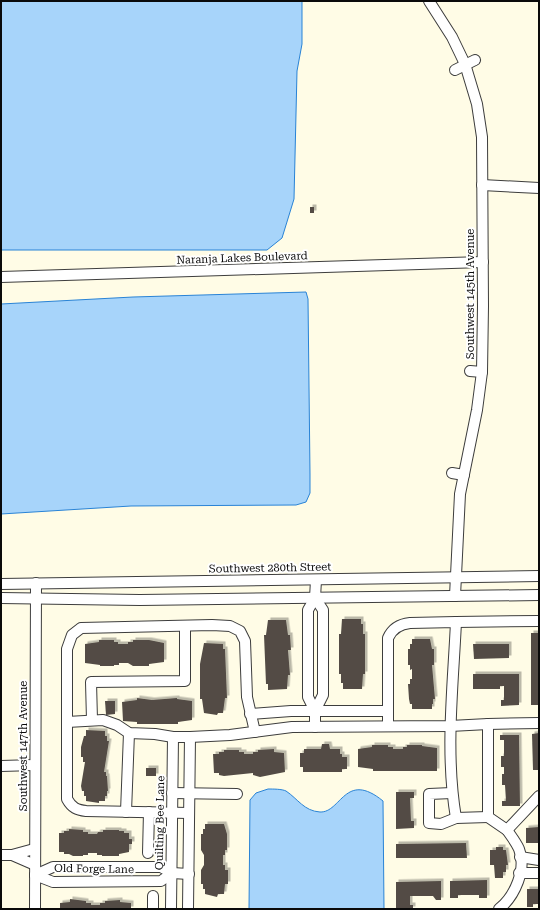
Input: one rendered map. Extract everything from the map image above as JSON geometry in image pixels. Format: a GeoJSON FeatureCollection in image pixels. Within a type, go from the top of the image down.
{"type":"FeatureCollection","features":[{"type":"Feature","properties":{"kind":"street","name":"Southwest 145th Avenue"},"geometry":{"type":"LineString","coordinates":[[429,1],[452,38],[465,64],[474,89],[482,136],[482,372],[477,410],[464,475],[457,530],[455,596]]}},
{"type":"Feature","properties":{"kind":"street"},"geometry":{"type":"LineString","coordinates":[[455,70],[475,60]]}},
{"type":"Feature","properties":{"kind":"street"},"geometry":{"type":"LineString","coordinates":[[482,185],[539,188]]}},
{"type":"Feature","properties":{"kind":"street","name":"Naranja Lakes Boulevard"},"geometry":{"type":"LineString","coordinates":[[1,277],[483,262]]}},
{"type":"Feature","properties":{"kind":"street"},"geometry":{"type":"LineString","coordinates":[[470,371],[482,372]]}},
{"type":"Feature","properties":{"kind":"street"},"geometry":{"type":"LineString","coordinates":[[452,473],[464,475]]}},
{"type":"Feature","properties":{"kind":"street","name":"Southwest 280th Street"},"geometry":{"type":"LineString","coordinates":[[1,584],[539,576]]}},
{"type":"Feature","properties":{"kind":"street"},"geometry":{"type":"LineString","coordinates":[[315,711],[308,697],[308,610],[315,598],[316,580]]}},
{"type":"Feature","properties":{"kind":"street"},"geometry":{"type":"LineString","coordinates":[[121,582],[122,600]]}},
{"type":"Feature","properties":{"kind":"street","name":"Southwest 147th Avenue"},"geometry":{"type":"LineString","coordinates":[[35,909],[36,584]]}},
{"type":"Feature","properties":{"kind":"street"},"geometry":{"type":"LineString","coordinates":[[1,598],[122,600],[539,595]]}},
{"type":"Feature","properties":{"kind":"street"},"geometry":{"type":"LineString","coordinates":[[315,598],[323,610],[323,695],[315,711],[315,727]]}},
{"type":"Feature","properties":{"kind":"street"},"geometry":{"type":"LineString","coordinates":[[388,726],[388,638],[390,633],[403,624],[410,622],[539,621]]}},
{"type":"Feature","properties":{"kind":"street"},"geometry":{"type":"LineString","coordinates":[[456,622],[450,726],[452,793],[456,818]]}},
{"type":"Feature","properties":{"kind":"street"},"geometry":{"type":"LineString","coordinates":[[92,720],[91,682],[185,681],[185,626]]}},
{"type":"Feature","properties":{"kind":"street"},"geometry":{"type":"LineString","coordinates":[[189,813],[86,811],[78,810],[70,806],[67,799],[67,649],[72,635],[76,630],[81,628],[230,626],[240,631],[244,640],[247,697],[250,714],[256,732]]}},
{"type":"Feature","properties":{"kind":"street"},"geometry":{"type":"LineString","coordinates":[[250,714],[315,711],[388,711]]}},
{"type":"Feature","properties":{"kind":"street"},"geometry":{"type":"LineString","coordinates":[[67,722],[103,720],[117,725],[129,733],[155,734],[173,737],[256,732],[292,727],[450,726],[539,723]]}},
{"type":"Feature","properties":{"kind":"street"},"geometry":{"type":"LineString","coordinates":[[488,724],[488,817]]}},
{"type":"Feature","properties":{"kind":"street"},"geometry":{"type":"LineString","coordinates":[[126,812],[129,733]]}},
{"type":"Feature","properties":{"kind":"street","name":"Quilting Bee Lane"},"geometry":{"type":"LineString","coordinates":[[171,909],[173,737]]}},
{"type":"Feature","properties":{"kind":"street"},"geometry":{"type":"LineString","coordinates":[[188,909],[190,737]]}},
{"type":"Feature","properties":{"kind":"street"},"geometry":{"type":"LineString","coordinates":[[1,766],[35,765]]}},
{"type":"Feature","properties":{"kind":"street"},"geometry":{"type":"LineString","coordinates":[[172,793],[237,794]]}},
{"type":"Feature","properties":{"kind":"street"},"geometry":{"type":"LineString","coordinates":[[452,793],[430,794],[429,824],[441,824],[456,818],[488,817],[507,830],[519,849],[523,858],[515,890],[505,907]]}},
{"type":"Feature","properties":{"kind":"street"},"geometry":{"type":"LineString","coordinates":[[507,830],[539,796]]}},
{"type":"Feature","properties":{"kind":"street"},"geometry":{"type":"LineString","coordinates":[[148,852],[149,812]]}},
{"type":"Feature","properties":{"kind":"street"},"geometry":{"type":"LineString","coordinates":[[1,855],[12,855],[34,849]]}},
{"type":"Feature","properties":{"kind":"street"},"geometry":{"type":"LineString","coordinates":[[523,858],[528,855],[539,854]]}},
{"type":"Feature","properties":{"kind":"street"},"geometry":{"type":"LineString","coordinates":[[12,855],[35,870]]}},
{"type":"Feature","properties":{"kind":"street"},"geometry":{"type":"LineString","coordinates":[[523,858],[528,860],[539,860]]}},
{"type":"Feature","properties":{"kind":"street","name":"Old Forge Lane"},"geometry":{"type":"LineString","coordinates":[[35,870],[53,867],[161,866],[172,873],[189,874]]}},
{"type":"Feature","properties":{"kind":"street","name":"Old Forge Lane"},"geometry":{"type":"LineString","coordinates":[[35,870],[53,882],[161,881],[172,873]]}},
{"type":"Feature","properties":{"kind":"street"},"geometry":{"type":"LineString","coordinates":[[519,873],[539,873]]}},
{"type":"Feature","properties":{"kind":"street"},"geometry":{"type":"LineString","coordinates":[[153,896],[153,909]]}},
{"type":"Feature","properties":{"kind":"water"},"geometry":{"type":"Polygon","coordinates":[[[1,1],[302,1],[302,44],[297,71],[294,199],[282,238],[267,250],[1,250],[1,1]]]}},
{"type":"Feature","properties":{"kind":"water"},"geometry":{"type":"Polygon","coordinates":[[[306,292],[308,299],[310,493],[306,502],[296,505],[131,506],[1,514],[1,304],[133,297],[306,292]]]}},
{"type":"Feature","properties":{"kind":"water"},"geometry":{"type":"Polygon","coordinates":[[[268,789],[280,789],[286,791],[305,807],[320,812],[327,811],[345,795],[352,791],[360,790],[370,793],[383,801],[384,909],[249,909],[250,800],[256,793],[268,789]]]}},
{"type":"Feature","properties":{"kind":"building"},"geometry":{"type":"Polygon","coordinates":[[[310,207],[314,207],[314,213],[310,213],[310,207]]]}},
{"type":"Feature","properties":{"kind":"building"},"geometry":{"type":"Polygon","coordinates":[[[342,619],[361,619],[361,624],[363,624],[363,634],[365,634],[365,674],[363,674],[362,689],[343,689],[343,683],[341,683],[341,674],[339,674],[339,634],[341,634],[342,619]]]}},
{"type":"Feature","properties":{"kind":"building"},"geometry":{"type":"Polygon","coordinates":[[[268,620],[286,620],[288,635],[290,635],[291,650],[288,650],[290,675],[288,675],[287,689],[268,690],[268,684],[266,684],[264,635],[266,635],[268,620]]]}},
{"type":"Feature","properties":{"kind":"building"},"geometry":{"type":"Polygon","coordinates":[[[531,633],[539,633],[539,705],[531,705],[531,633]]]}},
{"type":"Feature","properties":{"kind":"building"},"geometry":{"type":"Polygon","coordinates":[[[412,639],[430,639],[432,649],[434,649],[434,665],[432,665],[435,699],[433,699],[432,709],[412,709],[412,704],[410,704],[408,684],[410,684],[410,679],[412,679],[412,669],[410,670],[410,665],[408,665],[408,649],[410,649],[410,644],[412,644],[412,639]]]}},
{"type":"Feature","properties":{"kind":"building"},"geometry":{"type":"Polygon","coordinates":[[[99,640],[114,640],[114,642],[118,642],[118,644],[128,644],[128,642],[133,642],[133,640],[149,640],[164,643],[164,662],[149,664],[149,666],[133,666],[128,663],[119,663],[119,665],[114,666],[100,666],[85,663],[85,644],[99,642],[99,640]]]}},
{"type":"Feature","properties":{"kind":"building"},"geometry":{"type":"Polygon","coordinates":[[[204,643],[223,644],[223,649],[225,649],[227,698],[225,698],[223,713],[218,713],[217,715],[204,713],[202,699],[200,699],[200,664],[204,643]]]}},
{"type":"Feature","properties":{"kind":"building"},"geometry":{"type":"Polygon","coordinates":[[[473,644],[509,644],[509,658],[474,659],[473,644]]]}},
{"type":"Feature","properties":{"kind":"building"},"geometry":{"type":"Polygon","coordinates":[[[473,674],[519,674],[519,705],[501,706],[501,700],[504,700],[504,686],[500,686],[500,689],[473,689],[473,674]]]}},
{"type":"Feature","properties":{"kind":"building"},"geometry":{"type":"Polygon","coordinates":[[[137,698],[152,700],[177,698],[192,701],[192,720],[178,722],[178,724],[137,724],[137,722],[123,721],[122,702],[137,700],[137,698]]]}},
{"type":"Feature","properties":{"kind":"building"},"geometry":{"type":"Polygon","coordinates":[[[105,701],[115,701],[115,714],[106,715],[105,701]]]}},
{"type":"Feature","properties":{"kind":"building"},"geometry":{"type":"Polygon","coordinates":[[[86,730],[105,731],[107,741],[109,741],[104,772],[106,772],[107,776],[108,791],[107,796],[105,796],[105,801],[99,801],[99,803],[86,801],[86,796],[84,796],[84,791],[82,791],[81,786],[85,762],[83,762],[83,757],[81,757],[81,747],[84,736],[86,736],[86,730]]]}},
{"type":"Feature","properties":{"kind":"building"},"geometry":{"type":"Polygon","coordinates":[[[539,733],[539,770],[533,770],[532,734],[539,733]]]}},
{"type":"Feature","properties":{"kind":"building"},"geometry":{"type":"Polygon","coordinates":[[[500,735],[519,735],[520,806],[502,806],[502,801],[506,801],[505,785],[502,785],[502,774],[504,774],[504,767],[501,767],[501,756],[504,756],[504,740],[500,740],[500,735]]]}},
{"type":"Feature","properties":{"kind":"building"},"geometry":{"type":"Polygon","coordinates":[[[322,744],[329,744],[330,749],[340,749],[340,754],[342,754],[342,757],[347,757],[347,769],[342,769],[342,772],[303,772],[303,767],[300,767],[300,753],[304,753],[304,749],[321,749],[322,744]]]}},
{"type":"Feature","properties":{"kind":"building"},"geometry":{"type":"Polygon","coordinates":[[[372,745],[388,745],[388,747],[393,747],[393,749],[403,749],[403,747],[407,747],[407,745],[422,745],[437,748],[437,771],[373,771],[373,769],[358,767],[358,749],[372,747],[372,745]]]}},
{"type":"Feature","properties":{"kind":"building"},"geometry":{"type":"Polygon","coordinates":[[[274,749],[274,752],[284,753],[285,772],[260,777],[253,775],[253,773],[224,776],[219,775],[219,773],[214,773],[213,754],[219,754],[219,752],[224,752],[224,750],[239,750],[239,752],[244,752],[244,754],[253,754],[253,752],[258,752],[258,750],[274,749]]]}},
{"type":"Feature","properties":{"kind":"building"},"geometry":{"type":"Polygon","coordinates":[[[146,768],[156,768],[156,776],[146,776],[146,768]]]}},
{"type":"Feature","properties":{"kind":"building"},"geometry":{"type":"Polygon","coordinates":[[[396,792],[414,792],[414,798],[410,798],[411,821],[414,821],[414,828],[396,829],[396,792]]]}},
{"type":"Feature","properties":{"kind":"building"},"geometry":{"type":"Polygon","coordinates":[[[205,824],[224,824],[227,834],[227,850],[225,850],[225,855],[223,855],[223,865],[225,865],[225,870],[228,870],[228,884],[225,884],[224,894],[218,894],[217,897],[205,894],[203,884],[201,884],[201,870],[204,865],[204,855],[201,850],[201,834],[203,834],[203,829],[205,829],[205,824]]]}},
{"type":"Feature","properties":{"kind":"building"},"geometry":{"type":"Polygon","coordinates":[[[539,827],[539,843],[526,843],[526,828],[539,827]]]}},
{"type":"Feature","properties":{"kind":"building"},"geometry":{"type":"Polygon","coordinates":[[[69,829],[83,830],[83,832],[88,832],[88,834],[97,834],[98,832],[103,832],[103,830],[124,831],[124,833],[129,833],[129,839],[132,839],[132,844],[129,844],[129,852],[119,854],[119,856],[102,856],[97,855],[97,853],[88,853],[88,855],[83,856],[64,854],[64,852],[59,852],[59,833],[69,831],[69,829]]]}},
{"type":"Feature","properties":{"kind":"building"},"geometry":{"type":"Polygon","coordinates":[[[466,843],[467,858],[396,858],[396,844],[466,843]]]}},
{"type":"Feature","properties":{"kind":"building"},"geometry":{"type":"Polygon","coordinates":[[[496,847],[503,847],[503,850],[506,850],[508,865],[506,865],[506,872],[503,872],[503,878],[495,878],[494,865],[490,865],[490,850],[496,850],[496,847]]]}},
{"type":"Feature","properties":{"kind":"building"},"geometry":{"type":"Polygon","coordinates":[[[487,880],[487,898],[479,898],[479,895],[458,895],[458,898],[450,898],[450,881],[487,880]]]}},
{"type":"Feature","properties":{"kind":"building"},"geometry":{"type":"Polygon","coordinates":[[[441,881],[441,900],[436,900],[433,896],[410,896],[410,905],[413,905],[413,909],[396,909],[396,882],[441,881]]]}},
{"type":"Feature","properties":{"kind":"building"},"geometry":{"type":"Polygon","coordinates":[[[527,889],[539,889],[539,904],[533,904],[533,907],[527,907],[527,889]]]}},
{"type":"Feature","properties":{"kind":"building"},"geometry":{"type":"Polygon","coordinates":[[[70,899],[86,901],[86,903],[91,903],[91,905],[100,905],[100,903],[105,903],[105,901],[120,900],[120,902],[131,903],[131,909],[60,909],[60,903],[70,902],[70,899]]]}}]}
